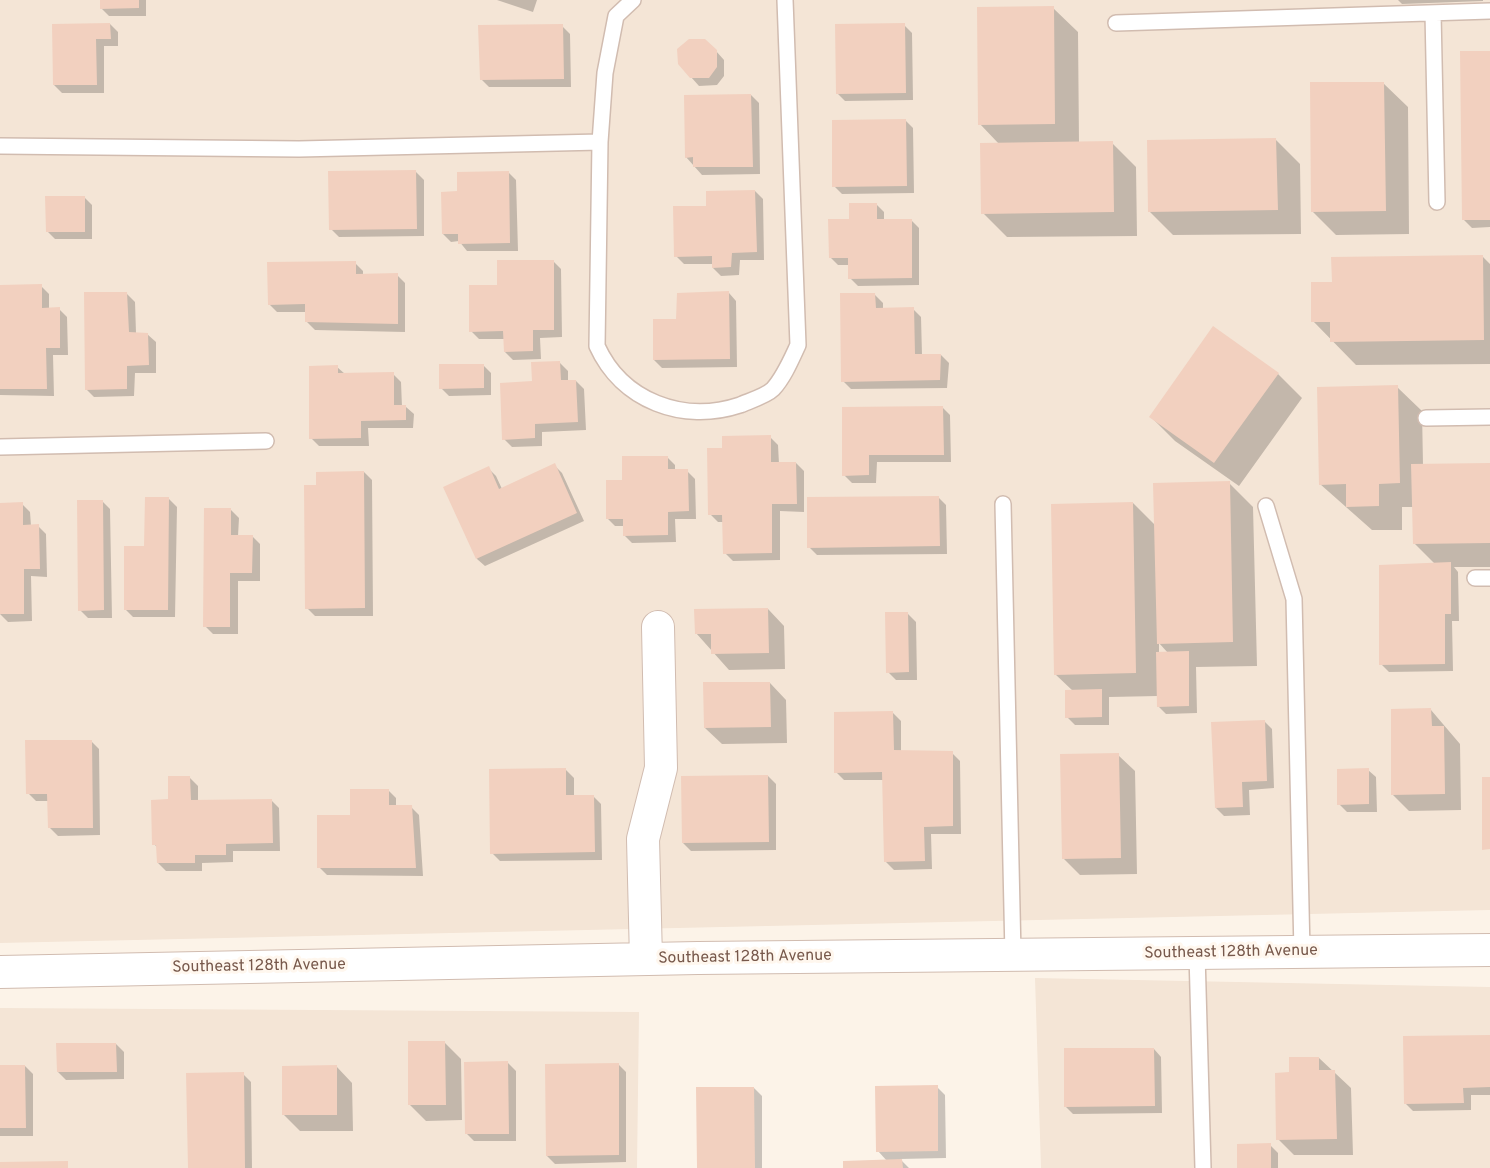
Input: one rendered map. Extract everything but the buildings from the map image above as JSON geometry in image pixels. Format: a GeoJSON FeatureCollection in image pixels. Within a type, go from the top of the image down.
{"type":"FeatureCollection","features":[{"type":"Feature","properties":{"kind":"street"},"geometry":{"type":"LineString","coordinates":[[646,959],[643,839],[661,768],[658,627]]}},
{"type":"Feature","properties":{"kind":"street","name":"Southeast 128th Avenue"},"geometry":{"type":"LineString","coordinates":[[0,972],[646,959],[1490,950]]}},
{"type":"Feature","properties":{"kind":"lane"},"geometry":{"type":"LineString","coordinates":[[633,0],[616,16],[605,73],[600,142],[597,346],[606,366],[622,383],[645,399],[696,411],[724,410],[771,391],[798,345],[785,0]]}},
{"type":"Feature","properties":{"kind":"lane"},"geometry":{"type":"LineString","coordinates":[[1116,22],[1490,11]]}},
{"type":"Feature","properties":{"kind":"lane"},"geometry":{"type":"LineString","coordinates":[[1433,13],[1437,202]]}},
{"type":"Feature","properties":{"kind":"lane"},"geometry":{"type":"LineString","coordinates":[[0,146],[299,149],[600,142]]}},
{"type":"Feature","properties":{"kind":"lane"},"geometry":{"type":"LineString","coordinates":[[1426,418],[1490,417]]}},
{"type":"Feature","properties":{"kind":"lane"},"geometry":{"type":"LineString","coordinates":[[0,447],[266,441]]}},
{"type":"Feature","properties":{"kind":"lane"},"geometry":{"type":"LineString","coordinates":[[1003,504],[1012,955]]}},
{"type":"Feature","properties":{"kind":"lane"},"geometry":{"type":"LineString","coordinates":[[1266,506],[1294,599],[1302,952]]}},
{"type":"Feature","properties":{"kind":"lane"},"geometry":{"type":"LineString","coordinates":[[1197,954],[1203,1168]]}},
{"type":"Feature","properties":{"kind":"shaded area"},"geometry":{"type":"Polygon","coordinates":[[[0,0],[1490,0],[1490,910],[0,943],[0,0]]]}},
{"type":"Feature","properties":{"kind":"shaded area"},"geometry":{"type":"Polygon","coordinates":[[[1035,978],[1490,987],[1490,1168],[1041,1168],[1035,978]]]}},
{"type":"Feature","properties":{"kind":"shaded area"},"geometry":{"type":"Polygon","coordinates":[[[0,1008],[639,1012],[637,1168],[0,1168],[0,1008]]]}}]}
